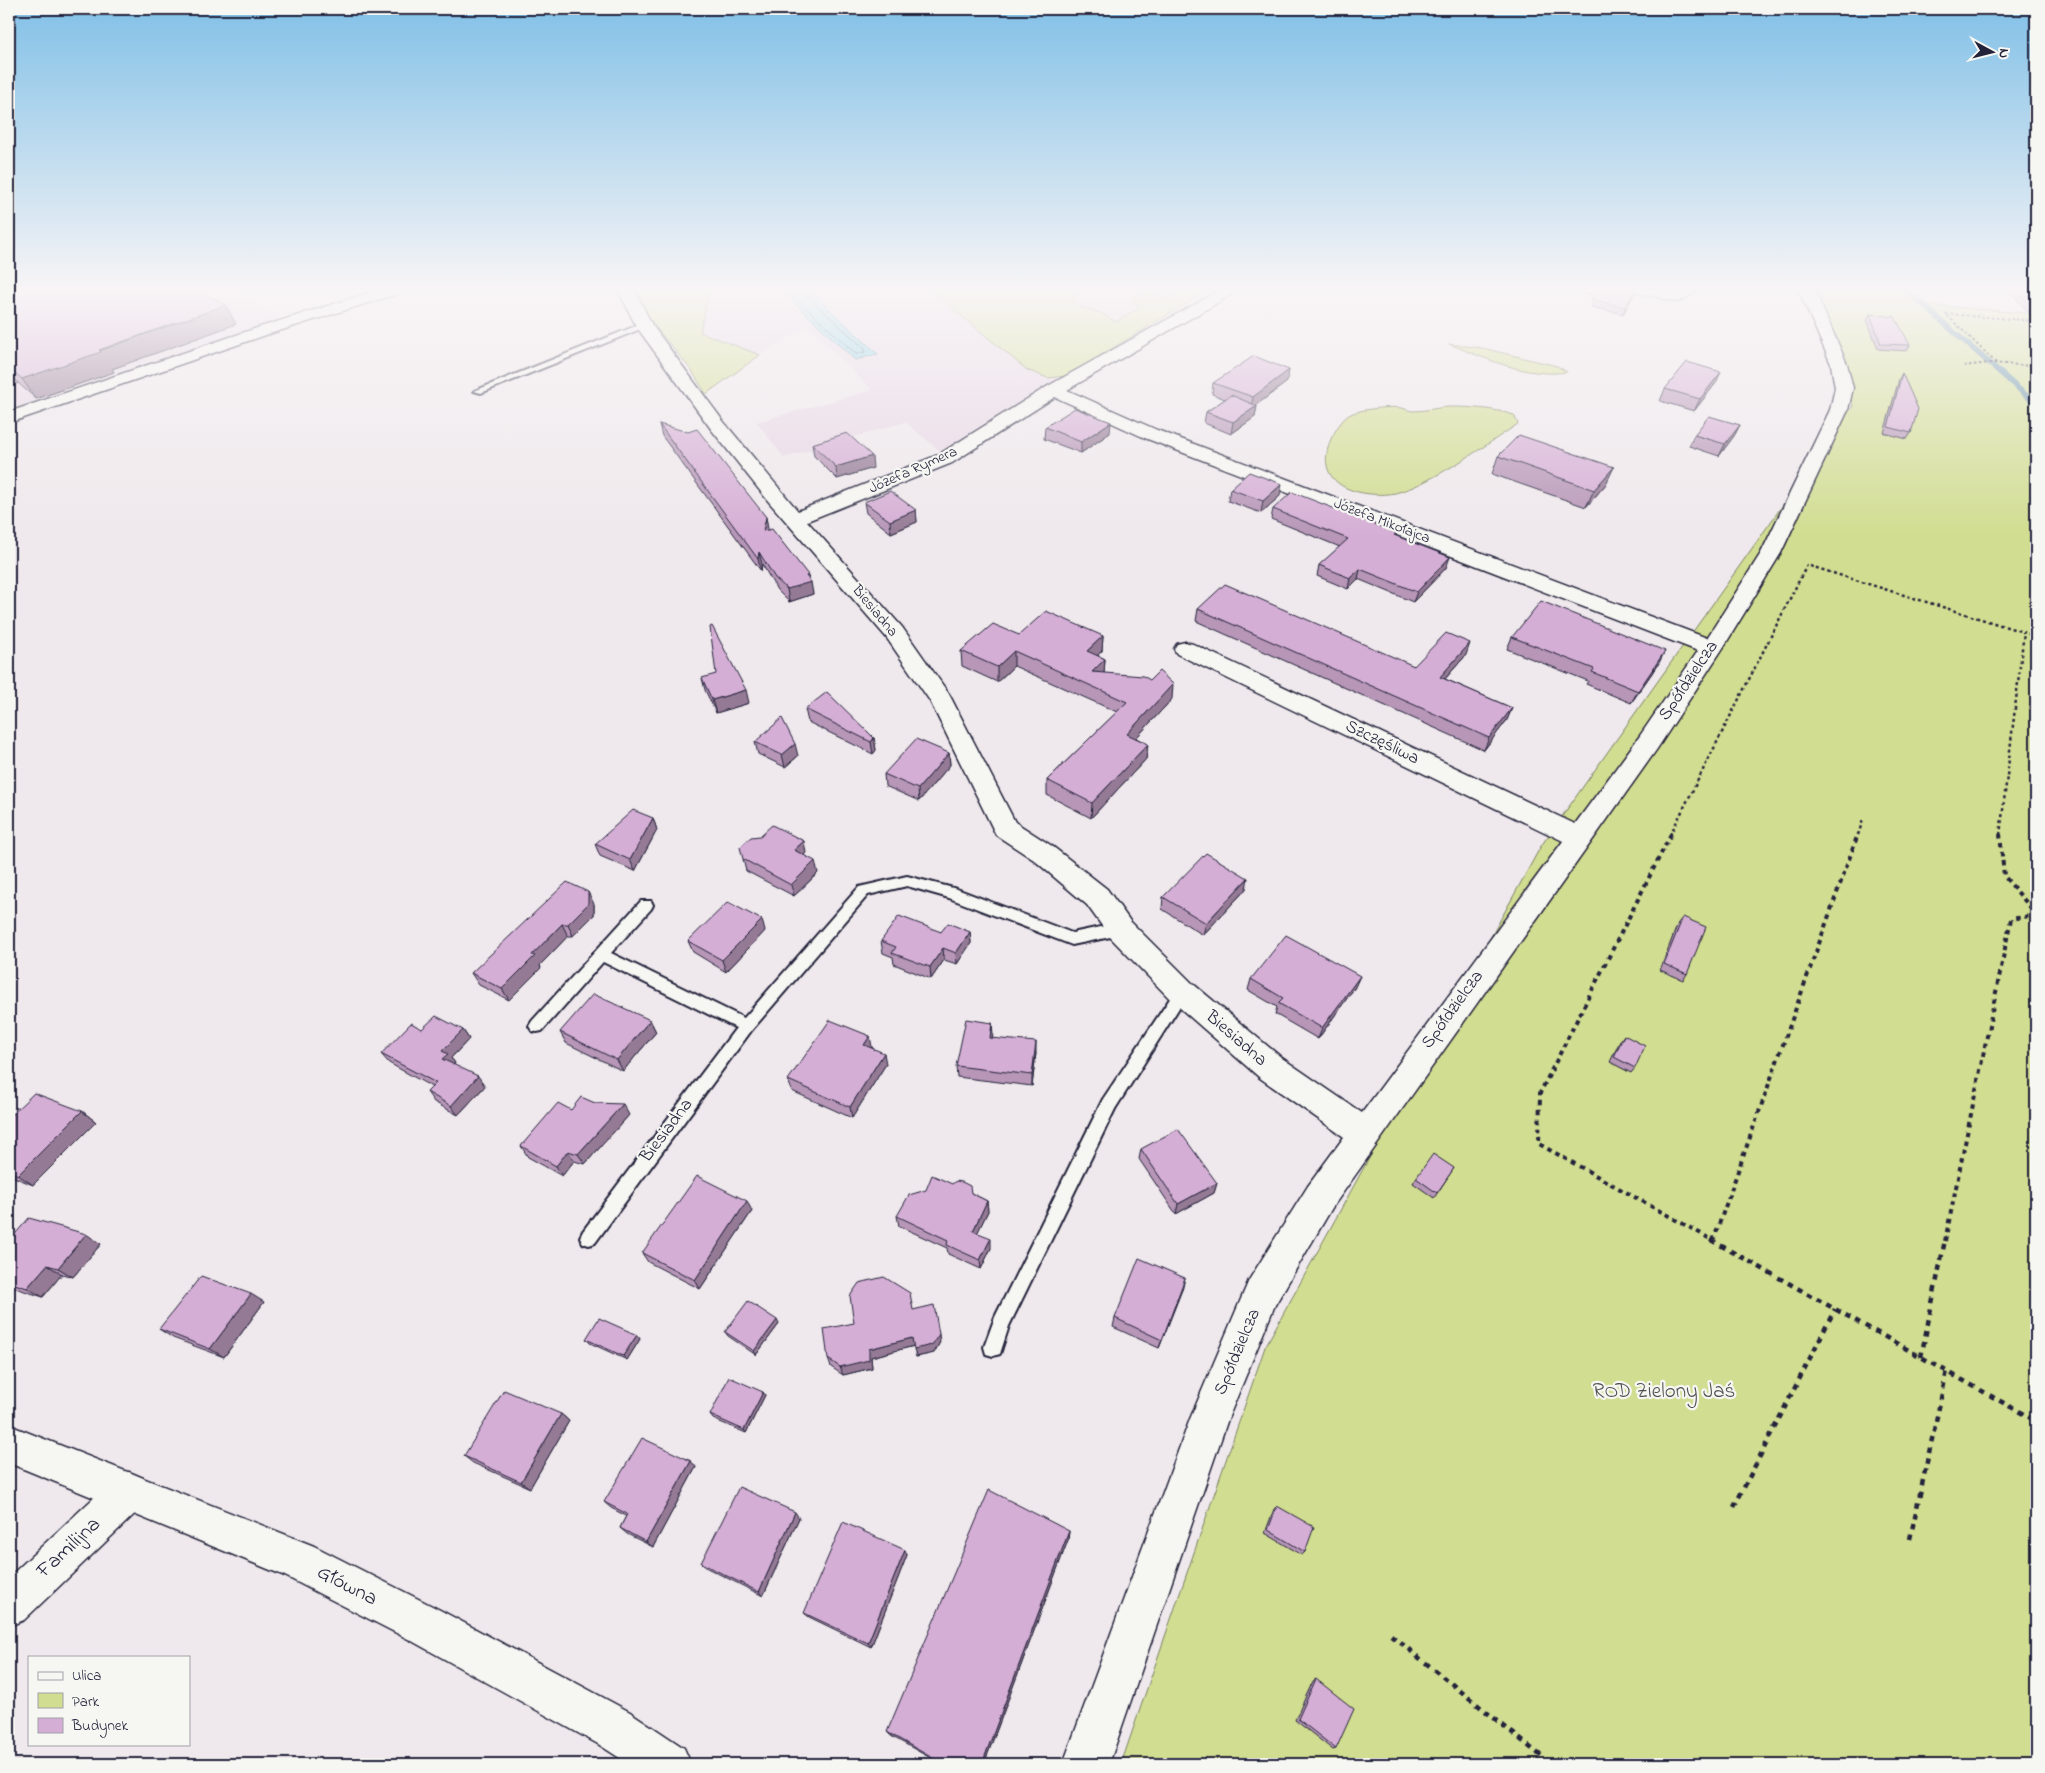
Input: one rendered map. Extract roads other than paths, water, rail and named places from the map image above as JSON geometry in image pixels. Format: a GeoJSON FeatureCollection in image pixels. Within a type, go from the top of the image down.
{"type":"FeatureCollection","features":[{"type":"Feature","properties":{"kind":"street"},"geometry":{"type":"LineString","coordinates":[[9,418],[144,372]]}},
{"type":"Feature","properties":{"kind":"street","name":"Biesiadna"},"geometry":{"type":"LineString","coordinates":[[678,372],[717,425],[795,519],[894,632],[941,700],[1005,828],[1042,853],[1097,897],[1120,929],[1182,992],[1271,1068],[1365,1133]]}},
{"type":"Feature","properties":{"kind":"street","name":"Józefa Rymera"},"geometry":{"type":"LineString","coordinates":[[795,519],[945,459],[1086,372]]}},
{"type":"Feature","properties":{"kind":"street","name":"Spółdzielcza"},"geometry":{"type":"LineString","coordinates":[[1086,1764],[1209,1419],[1262,1293],[1320,1197],[1648,743],[1712,648],[1771,553],[1840,410],[1844,388],[1841,372]]}},
{"type":"Feature","properties":{"kind":"street","name":"Józefa Mikołajca"},"geometry":{"type":"LineString","coordinates":[[1054,390],[1151,434],[1712,648]]}},
{"type":"Feature","properties":{"kind":"street","name":"Szczęśliwa"},"geometry":{"type":"LineString","coordinates":[[1185,649],[1579,837]]}},
{"type":"Feature","properties":{"kind":"street","name":"Główna"},"geometry":{"type":"LineString","coordinates":[[9,1444],[299,1561],[425,1625],[605,1723],[668,1764]]}},
{"type":"Feature","properties":{"kind":"street","name":"Familijna"},"geometry":{"type":"LineString","coordinates":[[9,1605],[129,1492]]}},
{"type":"Feature","properties":{"kind":"lane"},"geometry":{"type":"LineString","coordinates":[[478,391],[527,372]]}},
{"type":"Feature","properties":{"kind":"lane","name":"Biesiadna"},"geometry":{"type":"LineString","coordinates":[[589,1237],[746,1026],[864,890],[907,881],[952,893],[1072,939],[1120,929]]}},
{"type":"Feature","properties":{"kind":"lane"},"geometry":{"type":"LineString","coordinates":[[537,1026],[646,905]]}},
{"type":"Feature","properties":{"kind":"lane"},"geometry":{"type":"LineString","coordinates":[[602,955],[746,1026]]}},
{"type":"Feature","properties":{"kind":"lane"},"geometry":{"type":"LineString","coordinates":[[993,1347],[1001,1322],[1109,1104],[1182,992]]}},
{"type":"Feature","properties":{"kind":"waterway"},"geometry":{"type":"LineString","coordinates":[[1999,372],[2036,404]]}},
{"type":"Feature","properties":{"kind":"park label","name":"ROD Zielony Jaś"},"geometry":{"type":"Point","coordinates":[1664,1392]}}]}
